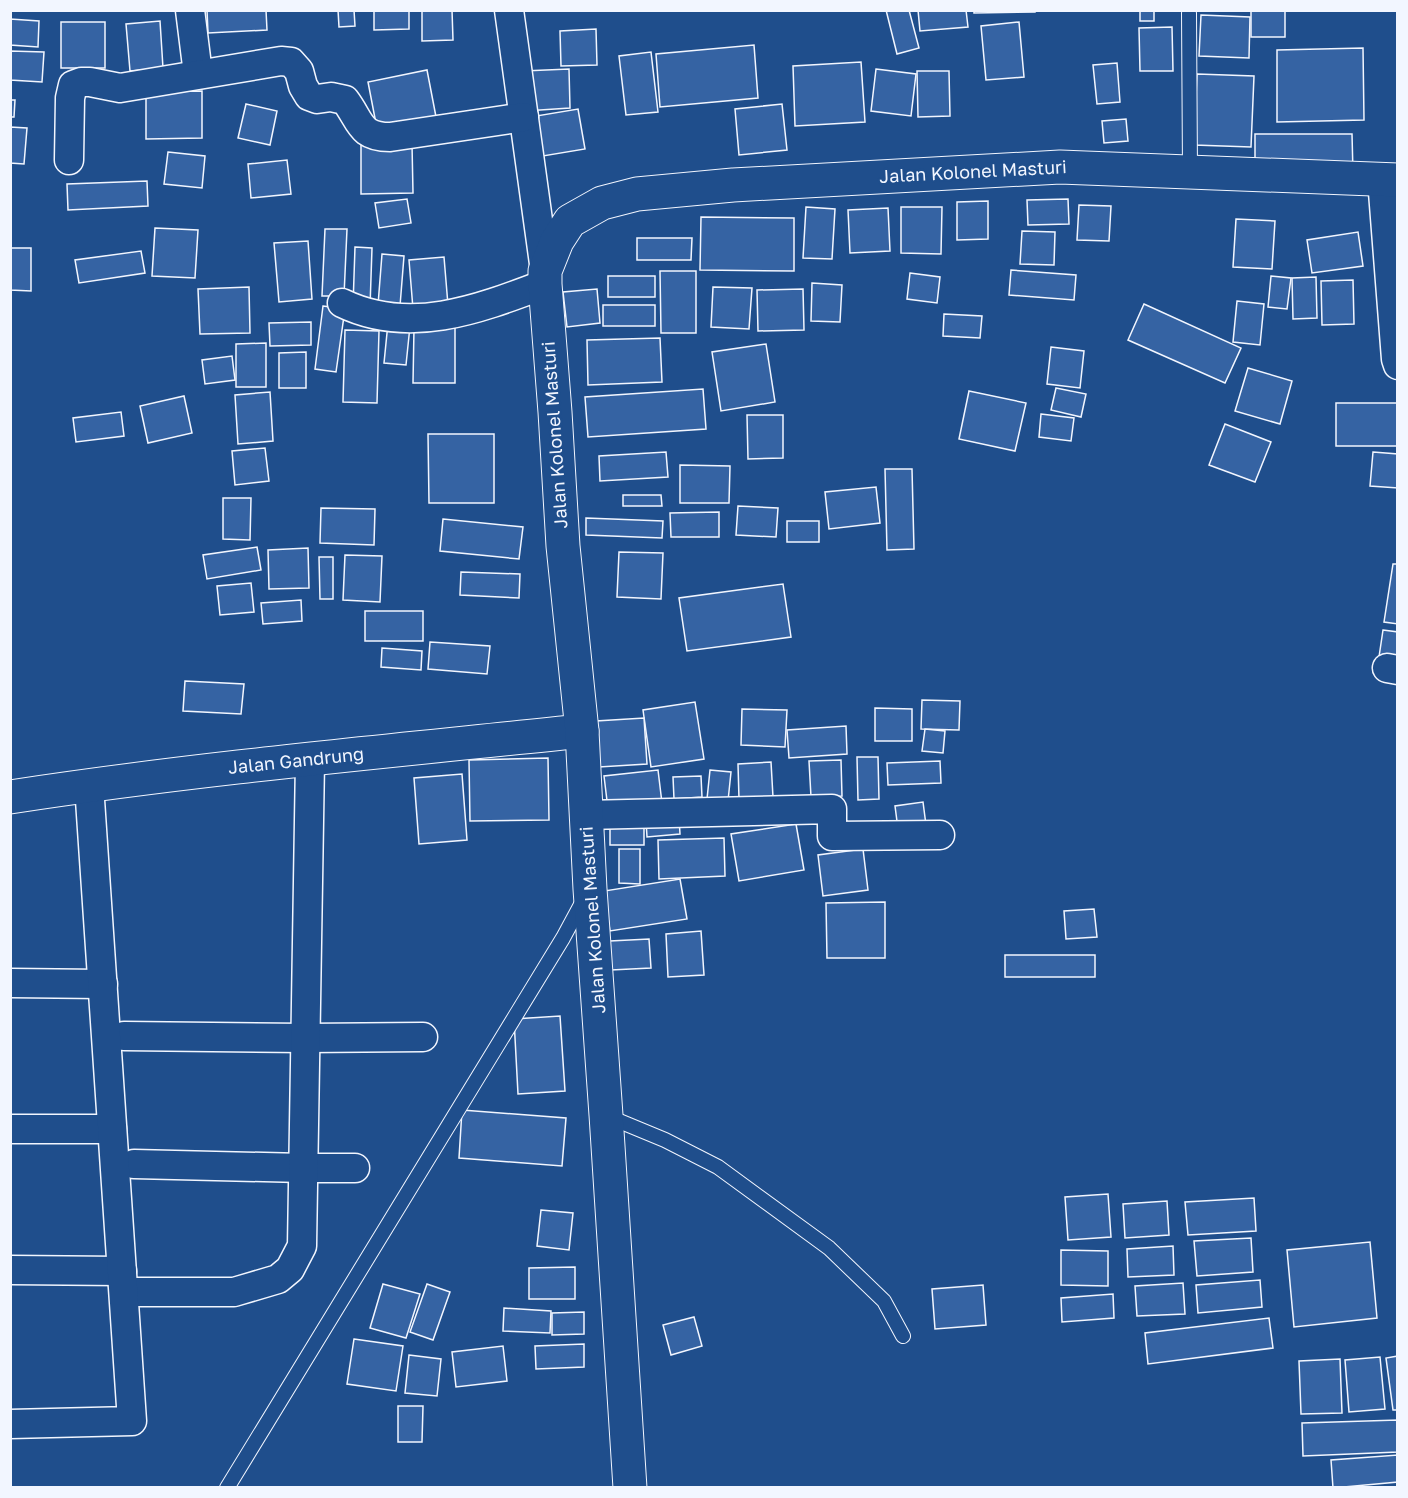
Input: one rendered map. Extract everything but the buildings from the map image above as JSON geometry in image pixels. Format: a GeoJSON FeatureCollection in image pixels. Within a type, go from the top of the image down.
{"type":"FeatureCollection","features":[{"type":"Feature","properties":{"kind":"main road","name":"Jalan Kolonel Masturi"},"geometry":{"type":"LineString","coordinates":[[630,1488],[590,889],[582,731],[563,546],[545,277],[557,241],[570,221],[602,203],[637,194],[733,184],[1060,167],[1390,180]]}},
{"type":"Feature","properties":{"kind":"main road","name":"Jalan Gandrung"},"geometry":{"type":"LineString","coordinates":[[10,797],[89,785],[582,731]]}},
{"type":"Feature","properties":{"kind":"street"},"geometry":{"type":"LineString","coordinates":[[190,10],[198,74]]}},
{"type":"Feature","properties":{"kind":"street"},"geometry":{"type":"LineString","coordinates":[[342,303],[357,311],[388,317],[422,319],[469,311],[545,277],[509,10]]}},
{"type":"Feature","properties":{"kind":"street"},"geometry":{"type":"LineString","coordinates":[[69,160],[70,98],[73,86],[81,82],[120,87],[280,61],[291,62],[299,71],[303,86],[309,96],[317,99],[345,100],[360,126],[371,135],[390,137],[524,117]]}},
{"type":"Feature","properties":{"kind":"street"},"geometry":{"type":"LineString","coordinates":[[1390,180],[1395,348],[1398,364]]}},
{"type":"Feature","properties":{"kind":"street"},"geometry":{"type":"LineString","coordinates":[[10,1270],[234,1292],[278,1279],[290,1269],[302,1246],[310,760]]}},
{"type":"Feature","properties":{"kind":"street"},"geometry":{"type":"LineString","coordinates":[[10,1424],[132,1421],[129,1281],[112,1129],[89,785]]}},
{"type":"Feature","properties":{"kind":"street"},"geometry":{"type":"LineString","coordinates":[[586,815],[832,809],[832,836],[940,835]]}},
{"type":"Feature","properties":{"kind":"street"},"geometry":{"type":"LineString","coordinates":[[10,983],[103,984]]}},
{"type":"Feature","properties":{"kind":"street"},"geometry":{"type":"LineString","coordinates":[[124,1036],[423,1037]]}},
{"type":"Feature","properties":{"kind":"street"},"geometry":{"type":"LineString","coordinates":[[10,1129],[112,1129]]}},
{"type":"Feature","properties":{"kind":"street"},"geometry":{"type":"LineString","coordinates":[[134,1164],[355,1168]]}},
{"type":"Feature","properties":{"kind":"lane"},"geometry":{"type":"LineString","coordinates":[[1189,13],[1190,172]]}},
{"type":"Feature","properties":{"kind":"lane"},"geometry":{"type":"LineString","coordinates":[[227,1488],[557,948],[590,889]]}},
{"type":"Feature","properties":{"kind":"lane"},"geometry":{"type":"LineString","coordinates":[[606,1115],[666,1140],[718,1167],[829,1248],[884,1301],[903,1336]]}}]}
